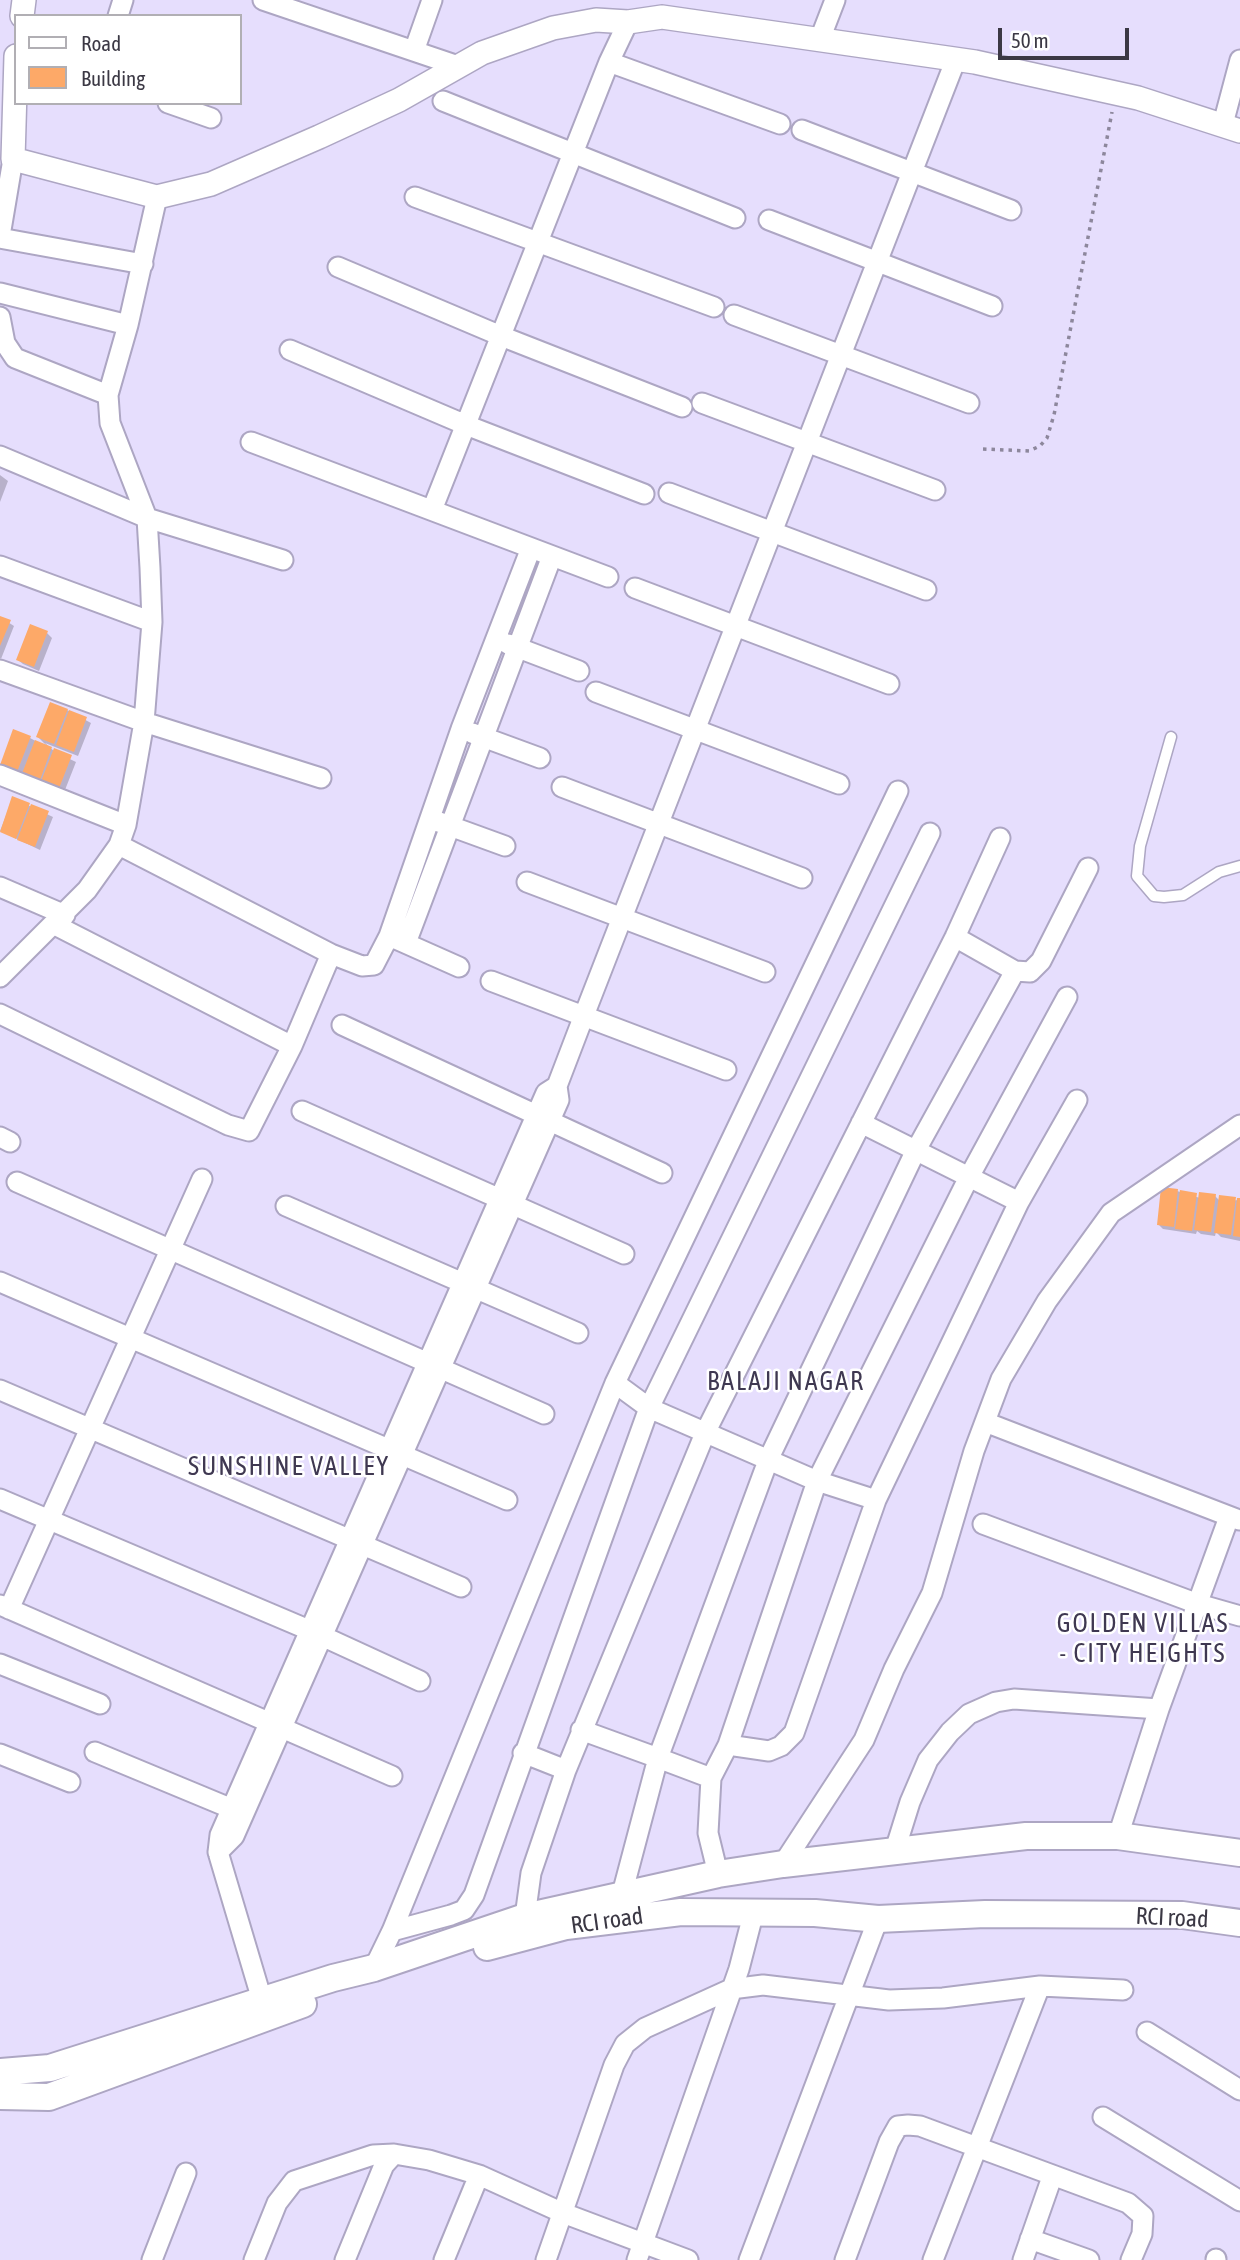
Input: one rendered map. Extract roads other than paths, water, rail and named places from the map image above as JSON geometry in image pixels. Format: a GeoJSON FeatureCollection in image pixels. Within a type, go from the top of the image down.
{"type":"FeatureCollection","features":[{"type":"Feature","properties":{"kind":"main road"},"geometry":{"type":"LineString","coordinates":[[0,2072],[50,2068],[262,2000],[374,1968],[526,1917],[718,1874],[895,1850],[1026,1836],[1118,1836],[1240,1853]]}},
{"type":"Feature","properties":{"kind":"main road","name":"RCI road"},"geometry":{"type":"LineString","coordinates":[[0,2096],[49,2097],[258,2022],[364,1979],[566,1926],[681,1912],[754,1911],[878,1919],[985,1913],[1169,1915],[1240,1923]]}},
{"type":"Feature","properties":{"kind":"street"},"geometry":{"type":"LineString","coordinates":[[263,0],[458,66]]}},
{"type":"Feature","properties":{"kind":"street"},"geometry":{"type":"LineString","coordinates":[[414,51],[432,0]]}},
{"type":"Feature","properties":{"kind":"street"},"geometry":{"type":"LineString","coordinates":[[820,39],[835,0]]}},
{"type":"Feature","properties":{"kind":"street"},"geometry":{"type":"LineString","coordinates":[[13,159],[158,197],[183,193],[223,179],[399,100],[482,53],[553,28],[596,20],[628,22],[662,17],[956,59],[1116,93],[1231,127],[1240,60]]}},
{"type":"Feature","properties":{"kind":"street"},"geometry":{"type":"LineString","coordinates":[[432,510],[572,154],[628,22]]}},
{"type":"Feature","properties":{"kind":"street"},"geometry":{"type":"LineString","coordinates":[[262,2000],[218,1852],[220,1835],[236,1811],[507,1200],[543,1118],[546,1093],[557,1086],[956,59]]}},
{"type":"Feature","properties":{"kind":"street"},"geometry":{"type":"LineString","coordinates":[[14,61],[7,79],[13,159],[0,237],[143,264]]}},
{"type":"Feature","properties":{"kind":"street"},"geometry":{"type":"LineString","coordinates":[[609,62],[780,124]]}},
{"type":"Feature","properties":{"kind":"street"},"geometry":{"type":"LineString","coordinates":[[443,102],[735,218]]}},
{"type":"Feature","properties":{"kind":"street"},"geometry":{"type":"LineString","coordinates":[[174,105],[212,118]]}},
{"type":"Feature","properties":{"kind":"street"},"geometry":{"type":"LineString","coordinates":[[802,130],[1011,209]]}},
{"type":"Feature","properties":{"kind":"street"},"geometry":{"type":"LineString","coordinates":[[0,977],[60,920],[119,845],[126,825],[144,722],[152,622],[147,518],[110,423],[107,395],[128,325],[158,197]]}},
{"type":"Feature","properties":{"kind":"street"},"geometry":{"type":"LineString","coordinates":[[415,197],[714,307]]}},
{"type":"Feature","properties":{"kind":"street"},"geometry":{"type":"LineString","coordinates":[[769,220],[992,306]]}},
{"type":"Feature","properties":{"kind":"street"},"geometry":{"type":"LineString","coordinates":[[338,267],[501,336],[682,407]]}},
{"type":"Feature","properties":{"kind":"street"},"geometry":{"type":"LineString","coordinates":[[0,293],[128,325]]}},
{"type":"Feature","properties":{"kind":"street"},"geometry":{"type":"LineString","coordinates":[[734,315],[969,403]]}},
{"type":"Feature","properties":{"kind":"street"},"geometry":{"type":"LineString","coordinates":[[0,317],[5,343],[15,358],[107,395]]}},
{"type":"Feature","properties":{"kind":"street"},"geometry":{"type":"LineString","coordinates":[[290,350],[466,425],[644,494]]}},
{"type":"Feature","properties":{"kind":"street"},"geometry":{"type":"LineString","coordinates":[[702,403],[935,490]]}},
{"type":"Feature","properties":{"kind":"street"},"geometry":{"type":"LineString","coordinates":[[251,442],[608,577]]}},
{"type":"Feature","properties":{"kind":"street"},"geometry":{"type":"LineString","coordinates":[[0,456],[147,518],[284,560]]}},
{"type":"Feature","properties":{"kind":"street"},"geometry":{"type":"LineString","coordinates":[[669,493],[926,590]]}},
{"type":"Feature","properties":{"kind":"street"},"geometry":{"type":"LineString","coordinates":[[398,939],[429,818],[531,548]]}},
{"type":"Feature","properties":{"kind":"street"},"geometry":{"type":"LineString","coordinates":[[119,845],[331,954],[362,966],[374,964],[398,939],[450,826],[552,556]]}},
{"type":"Feature","properties":{"kind":"street"},"geometry":{"type":"LineString","coordinates":[[0,566],[152,622]]}},
{"type":"Feature","properties":{"kind":"street"},"geometry":{"type":"LineString","coordinates":[[635,588],[889,684]]}},
{"type":"Feature","properties":{"kind":"street"},"geometry":{"type":"LineString","coordinates":[[497,640],[579,671]]}},
{"type":"Feature","properties":{"kind":"street"},"geometry":{"type":"LineString","coordinates":[[0,670],[144,722],[321,778]]}},
{"type":"Feature","properties":{"kind":"street"},"geometry":{"type":"LineString","coordinates":[[596,692],[839,784]]}},
{"type":"Feature","properties":{"kind":"street"},"geometry":{"type":"LineString","coordinates":[[461,729],[540,758]]}},
{"type":"Feature","properties":{"kind":"street"},"geometry":{"type":"LineString","coordinates":[[0,775],[126,825]]}},
{"type":"Feature","properties":{"kind":"street"},"geometry":{"type":"LineString","coordinates":[[562,787],[802,878]]}},
{"type":"Feature","properties":{"kind":"street"},"geometry":{"type":"LineString","coordinates":[[374,1968],[392,1931],[615,1382],[898,791]]}},
{"type":"Feature","properties":{"kind":"street"},"geometry":{"type":"LineString","coordinates":[[429,818],[505,846]]}},
{"type":"Feature","properties":{"kind":"street"},"geometry":{"type":"LineString","coordinates":[[392,1931],[451,1915],[469,1905],[649,1408],[930,833]]}},
{"type":"Feature","properties":{"kind":"street"},"geometry":{"type":"LineString","coordinates":[[526,1917],[531,1873],[566,1770],[705,1431],[956,937],[1000,838]]}},
{"type":"Feature","properties":{"kind":"street"},"geometry":{"type":"LineString","coordinates":[[956,937],[1015,971],[1030,972],[1041,961],[1088,868]]}},
{"type":"Feature","properties":{"kind":"street"},"geometry":{"type":"LineString","coordinates":[[527,882],[765,972]]}},
{"type":"Feature","properties":{"kind":"street"},"geometry":{"type":"LineString","coordinates":[[0,887],[292,1046]]}},
{"type":"Feature","properties":{"kind":"street"},"geometry":{"type":"LineString","coordinates":[[398,939],[459,967]]}},
{"type":"Feature","properties":{"kind":"street"},"geometry":{"type":"LineString","coordinates":[[0,1014],[246,1132],[253,1129],[331,954]]}},
{"type":"Feature","properties":{"kind":"street"},"geometry":{"type":"LineString","coordinates":[[621,1894],[658,1758],[769,1458],[916,1150],[1015,971]]}},
{"type":"Feature","properties":{"kind":"street"},"geometry":{"type":"LineString","coordinates":[[491,981],[726,1070]]}},
{"type":"Feature","properties":{"kind":"street"},"geometry":{"type":"LineString","coordinates":[[718,1874],[708,1833],[711,1778],[728,1745],[817,1481],[969,1177],[1067,997]]}},
{"type":"Feature","properties":{"kind":"street"},"geometry":{"type":"LineString","coordinates":[[342,1025],[662,1173]]}},
{"type":"Feature","properties":{"kind":"street"},"geometry":{"type":"LineString","coordinates":[[728,1745],[769,1751],[780,1746],[793,1733],[877,1500],[1019,1202],[1077,1100]]}},
{"type":"Feature","properties":{"kind":"street"},"geometry":{"type":"LineString","coordinates":[[302,1111],[624,1254]]}},
{"type":"Feature","properties":{"kind":"street"},"geometry":{"type":"LineString","coordinates":[[861,1123],[1019,1202]]}},
{"type":"Feature","properties":{"kind":"street"},"geometry":{"type":"LineString","coordinates":[[783,1864],[852,1761],[932,1593],[985,1422],[1002,1379],[1047,1301],[1111,1213],[1240,1125]]}},
{"type":"Feature","properties":{"kind":"street"},"geometry":{"type":"LineString","coordinates":[[202,1179],[48,1520],[4,1607],[391,1776]]}},
{"type":"Feature","properties":{"kind":"street"},"geometry":{"type":"LineString","coordinates":[[17,1182],[544,1414]]}},
{"type":"Feature","properties":{"kind":"street"},"geometry":{"type":"LineString","coordinates":[[286,1206],[578,1333]]}},
{"type":"Feature","properties":{"kind":"street"},"geometry":{"type":"LineString","coordinates":[[0,1282],[507,1500]]}},
{"type":"Feature","properties":{"kind":"street"},"geometry":{"type":"LineString","coordinates":[[615,1382],[649,1408],[817,1481],[877,1500]]}},
{"type":"Feature","properties":{"kind":"street"},"geometry":{"type":"LineString","coordinates":[[0,1390],[461,1587]]}},
{"type":"Feature","properties":{"kind":"street"},"geometry":{"type":"LineString","coordinates":[[985,1422],[1234,1519],[1198,1604],[1159,1709],[1118,1836]]}},
{"type":"Feature","properties":{"kind":"street"},"geometry":{"type":"LineString","coordinates":[[0,1499],[315,1633],[420,1681]]}},
{"type":"Feature","properties":{"kind":"street"},"geometry":{"type":"LineString","coordinates":[[982,1524],[1198,1604],[1240,1616]]}},
{"type":"Feature","properties":{"kind":"street"},"geometry":{"type":"LineString","coordinates":[[0,1664],[100,1704]]}},
{"type":"Feature","properties":{"kind":"street"},"geometry":{"type":"LineString","coordinates":[[895,1850],[910,1802],[928,1760],[950,1732],[969,1714],[996,1702],[1014,1699],[1159,1709]]}},
{"type":"Feature","properties":{"kind":"street"},"geometry":{"type":"LineString","coordinates":[[581,1730],[711,1778]]}},
{"type":"Feature","properties":{"kind":"street"},"geometry":{"type":"LineString","coordinates":[[95,1752],[236,1811]]}},
{"type":"Feature","properties":{"kind":"street"},"geometry":{"type":"LineString","coordinates":[[523,1753],[566,1770]]}},
{"type":"Feature","properties":{"kind":"street"},"geometry":{"type":"LineString","coordinates":[[0,1754],[70,1782]]}},
{"type":"Feature","properties":{"kind":"street"},"geometry":{"type":"LineString","coordinates":[[640,2252],[731,1989],[754,1911]]}},
{"type":"Feature","properties":{"kind":"street"},"geometry":{"type":"LineString","coordinates":[[749,2260],[878,1919]]}},
{"type":"Feature","properties":{"kind":"street"},"geometry":{"type":"LineString","coordinates":[[546,2260],[614,2064],[625,2044],[645,2028],[731,1989],[763,1985],[889,2000],[943,1998],[1040,1986],[1124,1990]]}},
{"type":"Feature","properties":{"kind":"street"},"geometry":{"type":"LineString","coordinates":[[933,2260],[1040,1986]]}},
{"type":"Feature","properties":{"kind":"street"},"geometry":{"type":"LineString","coordinates":[[1147,2032],[1240,2090]]}},
{"type":"Feature","properties":{"kind":"street"},"geometry":{"type":"LineString","coordinates":[[1104,2117],[1240,2202]]}},
{"type":"Feature","properties":{"kind":"street"},"geometry":{"type":"LineString","coordinates":[[845,2260],[889,2142],[898,2126],[920,2126],[1112,2196],[1139,2211],[1143,2216],[1142,2234],[1131,2260]]}},
{"type":"Feature","properties":{"kind":"street"},"geometry":{"type":"LineString","coordinates":[[254,2260],[277,2203],[294,2181],[373,2155],[394,2154],[429,2160],[479,2175],[564,2213],[640,2252],[688,2260]]}},
{"type":"Feature","properties":{"kind":"street"},"geometry":{"type":"LineString","coordinates":[[345,2260],[384,2165],[394,2154]]}},
{"type":"Feature","properties":{"kind":"street"},"geometry":{"type":"LineString","coordinates":[[152,2260],[186,2173]]}},
{"type":"Feature","properties":{"kind":"street"},"geometry":{"type":"LineString","coordinates":[[444,2260],[479,2175]]}},
{"type":"Feature","properties":{"kind":"street"},"geometry":{"type":"LineString","coordinates":[[1023,2260],[1052,2176]]}},
{"type":"Feature","properties":{"kind":"street"},"geometry":{"type":"LineString","coordinates":[[1030,2239],[1089,2260]]}},
{"type":"Feature","properties":{"kind":"lane"},"geometry":{"type":"LineString","coordinates":[[1171,737],[1140,846],[1137,876],[1154,896],[1164,897],[1183,895],[1219,872],[1240,866]]}},
{"type":"Feature","properties":{"kind":"district","name":"BALAJI NAGAR"},"geometry":{"type":"Point","coordinates":[786,1382]}},
{"type":"Feature","properties":{"kind":"district","name":"SUNSHINE VALLEY"},"geometry":{"type":"Point","coordinates":[289,1467]}},
{"type":"Feature","properties":{"kind":"district","name":"GOLDEN VILLAS - CITY HEIGHTS"},"geometry":{"type":"Point","coordinates":[1143,1639]}}]}
